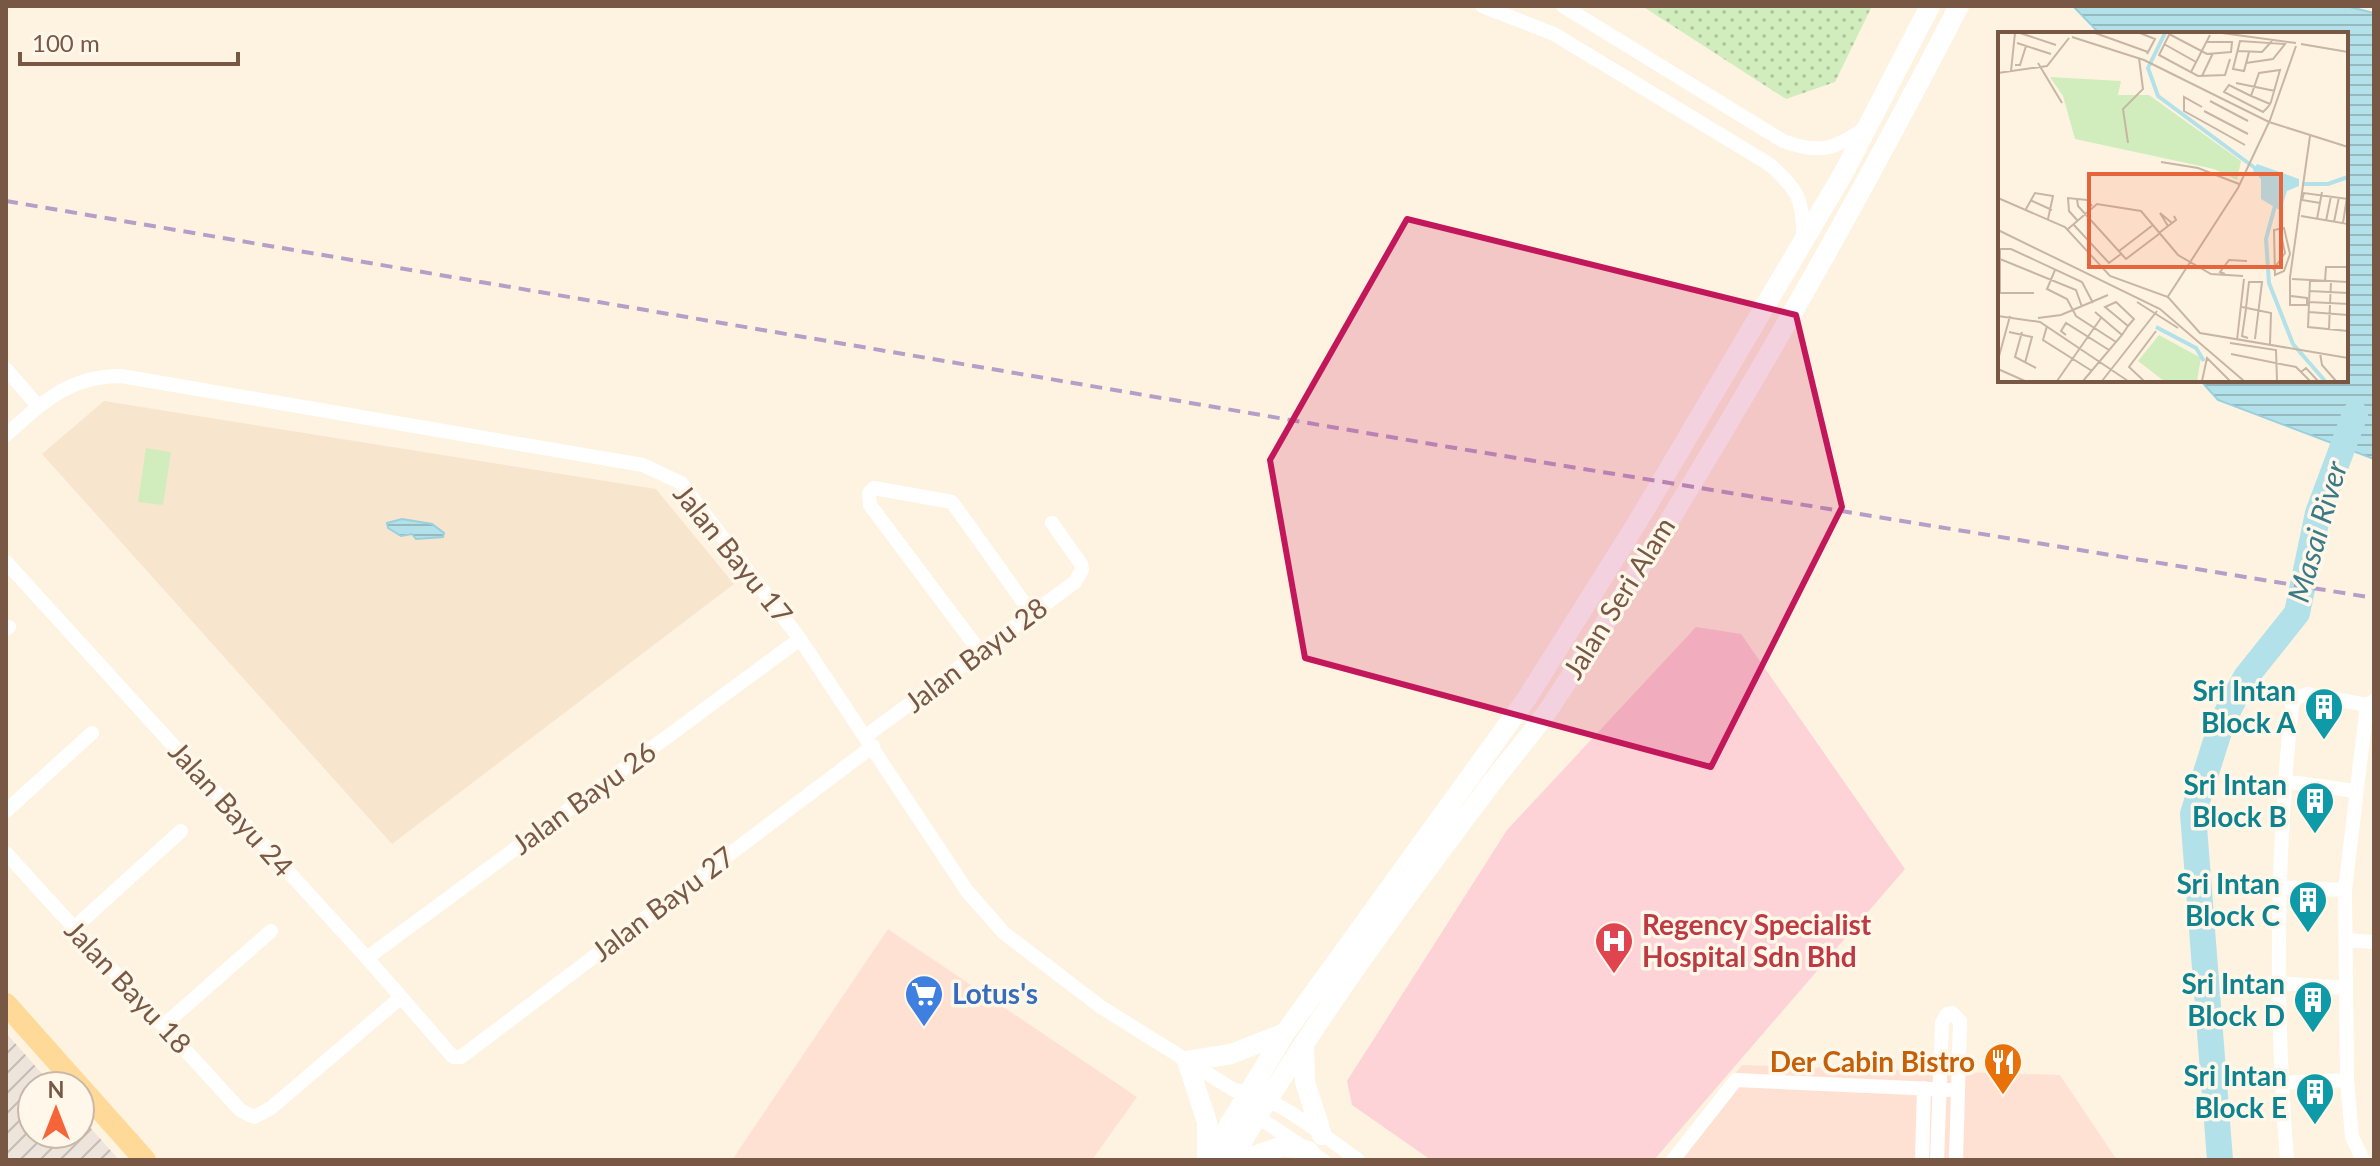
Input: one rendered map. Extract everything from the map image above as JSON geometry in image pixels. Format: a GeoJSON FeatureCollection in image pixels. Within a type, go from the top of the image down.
{"type":"FeatureCollection","features":[{"type":"Feature","properties":{"kind":"main road","name":"Jalan Seri Alam"},"geometry":{"type":"LineString","coordinates":[[1207,1160],[1249,1101],[1285,1033],[1527,698],[1637,523],[1803,242],[1930,6]]}},
{"type":"Feature","properties":{"kind":"main road","name":"Jalan Seri Alam"},"geometry":{"type":"LineString","coordinates":[[1231,1160],[1249,1101],[1304,1045],[1484,792],[1549,709],[1661,533],[1862,194],[1959,6]]}},
{"type":"Feature","properties":{"kind":"main road"},"geometry":{"type":"LineString","coordinates":[[6,1004],[64,1070]]}},
{"type":"Feature","properties":{"kind":"main road"},"geometry":{"type":"LineString","coordinates":[[1207,1160],[1207,1122],[1187,1061],[1231,1054],[1285,1033]]}},
{"type":"Feature","properties":{"kind":"main road"},"geometry":{"type":"LineString","coordinates":[[1242,1160],[1283,1146],[1318,1149],[1305,1082],[1304,1045]]}},
{"type":"Feature","properties":{"kind":"main road"},"geometry":{"type":"LineString","coordinates":[[96,1106],[145,1160]]}},
{"type":"Feature","properties":{"kind":"street"},"geometry":{"type":"LineString","coordinates":[[1482,6],[1554,34],[1769,164],[1792,184],[1803,211],[1803,242]]}},
{"type":"Feature","properties":{"kind":"street"},"geometry":{"type":"LineString","coordinates":[[1563,6],[1783,141],[1807,150],[1834,147],[1868,126]]}},
{"type":"Feature","properties":{"kind":"street"},"geometry":{"type":"LineString","coordinates":[[6,369],[38,406]]}},
{"type":"Feature","properties":{"kind":"street","name":"Jalan Bayu 17"},"geometry":{"type":"LineString","coordinates":[[6,435],[38,406],[91,376],[121,376],[643,465],[681,483],[800,639],[967,891],[1004,933],[1101,1007],[1318,1149],[1358,1160]]}},
{"type":"Feature","properties":{"kind":"street"},"geometry":{"type":"LineString","coordinates":[[981,653],[870,505],[867,499],[874,488],[952,502],[1032,614]]}},
{"type":"Feature","properties":{"kind":"street","name":"Jalan Bayu 28"},"geometry":{"type":"LineString","coordinates":[[869,741],[1075,582],[1082,570],[1079,559],[1052,523]]}},
{"type":"Feature","properties":{"kind":"street","name":"Jalan Bayu 24"},"geometry":{"type":"LineString","coordinates":[[6,562],[367,958],[453,1057]]}},
{"type":"Feature","properties":{"kind":"street","name":"Jalan Bayu 26"},"geometry":{"type":"LineString","coordinates":[[367,958],[800,639]]}},
{"type":"Feature","properties":{"kind":"street"},"geometry":{"type":"LineString","coordinates":[[2287,1160],[2281,1083],[2279,887],[2284,781],[2292,705],[2297,697],[2308,694],[2372,707],[2355,791],[2345,890],[2347,1080],[2352,1137],[2363,1160]]}},
{"type":"Feature","properties":{"kind":"street"},"geometry":{"type":"LineString","coordinates":[[6,811],[92,733]]}},
{"type":"Feature","properties":{"kind":"street","name":"Jalan Bayu 27"},"geometry":{"type":"LineString","coordinates":[[453,1057],[461,1057],[869,741]]}},
{"type":"Feature","properties":{"kind":"street"},"geometry":{"type":"LineString","coordinates":[[2284,781],[2355,791]]}},
{"type":"Feature","properties":{"kind":"street"},"geometry":{"type":"LineString","coordinates":[[74,928],[181,831]]}},
{"type":"Feature","properties":{"kind":"street","name":"Jalan Bayu 18"},"geometry":{"type":"LineString","coordinates":[[6,853],[240,1110],[254,1117],[271,1108],[400,998]]}},
{"type":"Feature","properties":{"kind":"street"},"geometry":{"type":"LineString","coordinates":[[2279,887],[2345,890]]}},
{"type":"Feature","properties":{"kind":"street"},"geometry":{"type":"LineString","coordinates":[[164,1025],[271,931]]}},
{"type":"Feature","properties":{"kind":"street"},"geometry":{"type":"LineString","coordinates":[[2345,940],[2374,942]]}},
{"type":"Feature","properties":{"kind":"street"},"geometry":{"type":"LineString","coordinates":[[2280,983],[2346,988]]}},
{"type":"Feature","properties":{"kind":"street"},"geometry":{"type":"LineString","coordinates":[[1922,1160],[1942,1023],[1947,1014],[1952,1013],[1960,1021],[1956,1160]]}},
{"type":"Feature","properties":{"kind":"street"},"geometry":{"type":"LineString","coordinates":[[1673,1160],[1736,1080],[1958,1090]]}},
{"type":"Feature","properties":{"kind":"street"},"geometry":{"type":"LineString","coordinates":[[2281,1083],[2347,1080]]}},
{"type":"Feature","properties":{"kind":"street"},"geometry":{"type":"LineString","coordinates":[[1932,1089],[1937,1160]]}},
{"type":"Feature","properties":{"kind":"street"},"geometry":{"type":"LineString","coordinates":[[2369,1160],[2374,1152]]}},
{"type":"Feature","properties":{"kind":"highlighted area"},"geometry":{"type":"Polygon","coordinates":[[[1407,219],[1796,315],[1842,507],[1711,767],[1305,658],[1270,460],[1407,219]]]}},
{"type":"Feature","properties":{"kind":"shaded area"},"geometry":{"type":"Polygon","coordinates":[[[104,401],[656,489],[734,584],[392,844],[42,454],[104,401]]]}},
{"type":"Feature","properties":{"kind":"shaded area","name":"Regency Specialist Hospital Sdn Bhd"},"geometry":{"type":"Polygon","coordinates":[[[1696,627],[1741,634],[1905,869],[1654,1160],[1431,1160],[1352,1105],[1347,1081],[1507,830],[1696,627]]]}},
{"type":"Feature","properties":{"kind":"shaded area","name":"Lotus's"},"geometry":{"type":"Polygon","coordinates":[[[888,929],[1137,1097],[1092,1160],[732,1160],[888,929]]]}},
{"type":"Feature","properties":{"kind":"shaded area"},"geometry":{"type":"Polygon","coordinates":[[[6,1033],[39,1070],[16,1070],[16,1150],[96,1150],[96,1134],[119,1160],[6,1160],[6,1033]]]}},
{"type":"Feature","properties":{"kind":"shaded area"},"geometry":{"type":"Polygon","coordinates":[[[1742,1065],[2060,1075],[2117,1160],[1666,1160],[1742,1065]]]}},
{"type":"Feature","properties":{"kind":"green space"},"geometry":{"type":"Polygon","coordinates":[[[1642,6],[1872,6],[1835,82],[1786,99],[1642,6]]]}},
{"type":"Feature","properties":{"kind":"green space"},"geometry":{"type":"Polygon","coordinates":[[[146,448],[171,452],[163,505],[138,502],[146,448]]]}},
{"type":"Feature","properties":{"kind":"water"},"geometry":{"type":"Polygon","coordinates":[[[2073,6],[2346,6],[2374,13],[2374,459],[2218,400],[2202,382],[2348,382],[2348,32],[2098,32],[2073,6]]]}},
{"type":"Feature","properties":{"kind":"water"},"geometry":{"type":"Polygon","coordinates":[[[402,519],[432,524],[444,533],[443,537],[416,539],[412,534],[401,536],[388,528],[387,523],[402,519]]]}},
{"type":"Feature","properties":{"kind":"waterway","name":"Masai River"},"geometry":{"type":"LineString","coordinates":[[2220,1160],[2193,814],[2222,722],[2246,677],[2297,613],[2318,513],[2355,414]]}},
{"type":"Feature","properties":{"kind":"railway"},"geometry":{"type":"LineString","coordinates":[[6,201],[1449,447],[2374,598]]}},
{"type":"Feature","properties":{"kind":"place","name":"Sri Intan Block A"},"geometry":{"type":"Point","coordinates":[2324,741]}},
{"type":"Feature","properties":{"kind":"place","name":"Sri Intan Block B"},"geometry":{"type":"Point","coordinates":[2315,835]}},
{"type":"Feature","properties":{"kind":"place","name":"Sri Intan Block C"},"geometry":{"type":"Point","coordinates":[2308,934]}},
{"type":"Feature","properties":{"kind":"place","name":"Regency Specialist Hospital Sdn Bhd"},"geometry":{"type":"Point","coordinates":[1614,975]}},
{"type":"Feature","properties":{"kind":"place","name":"Lotus's"},"geometry":{"type":"Point","coordinates":[924,1028]}},
{"type":"Feature","properties":{"kind":"place","name":"Sri Intan Block D"},"geometry":{"type":"Point","coordinates":[2313,1034]}},
{"type":"Feature","properties":{"kind":"place","name":"Der Cabin Bistro"},"geometry":{"type":"Point","coordinates":[2003,1096]}},
{"type":"Feature","properties":{"kind":"place","name":"Sri Intan Block E"},"geometry":{"type":"Point","coordinates":[2315,1126]}}]}
